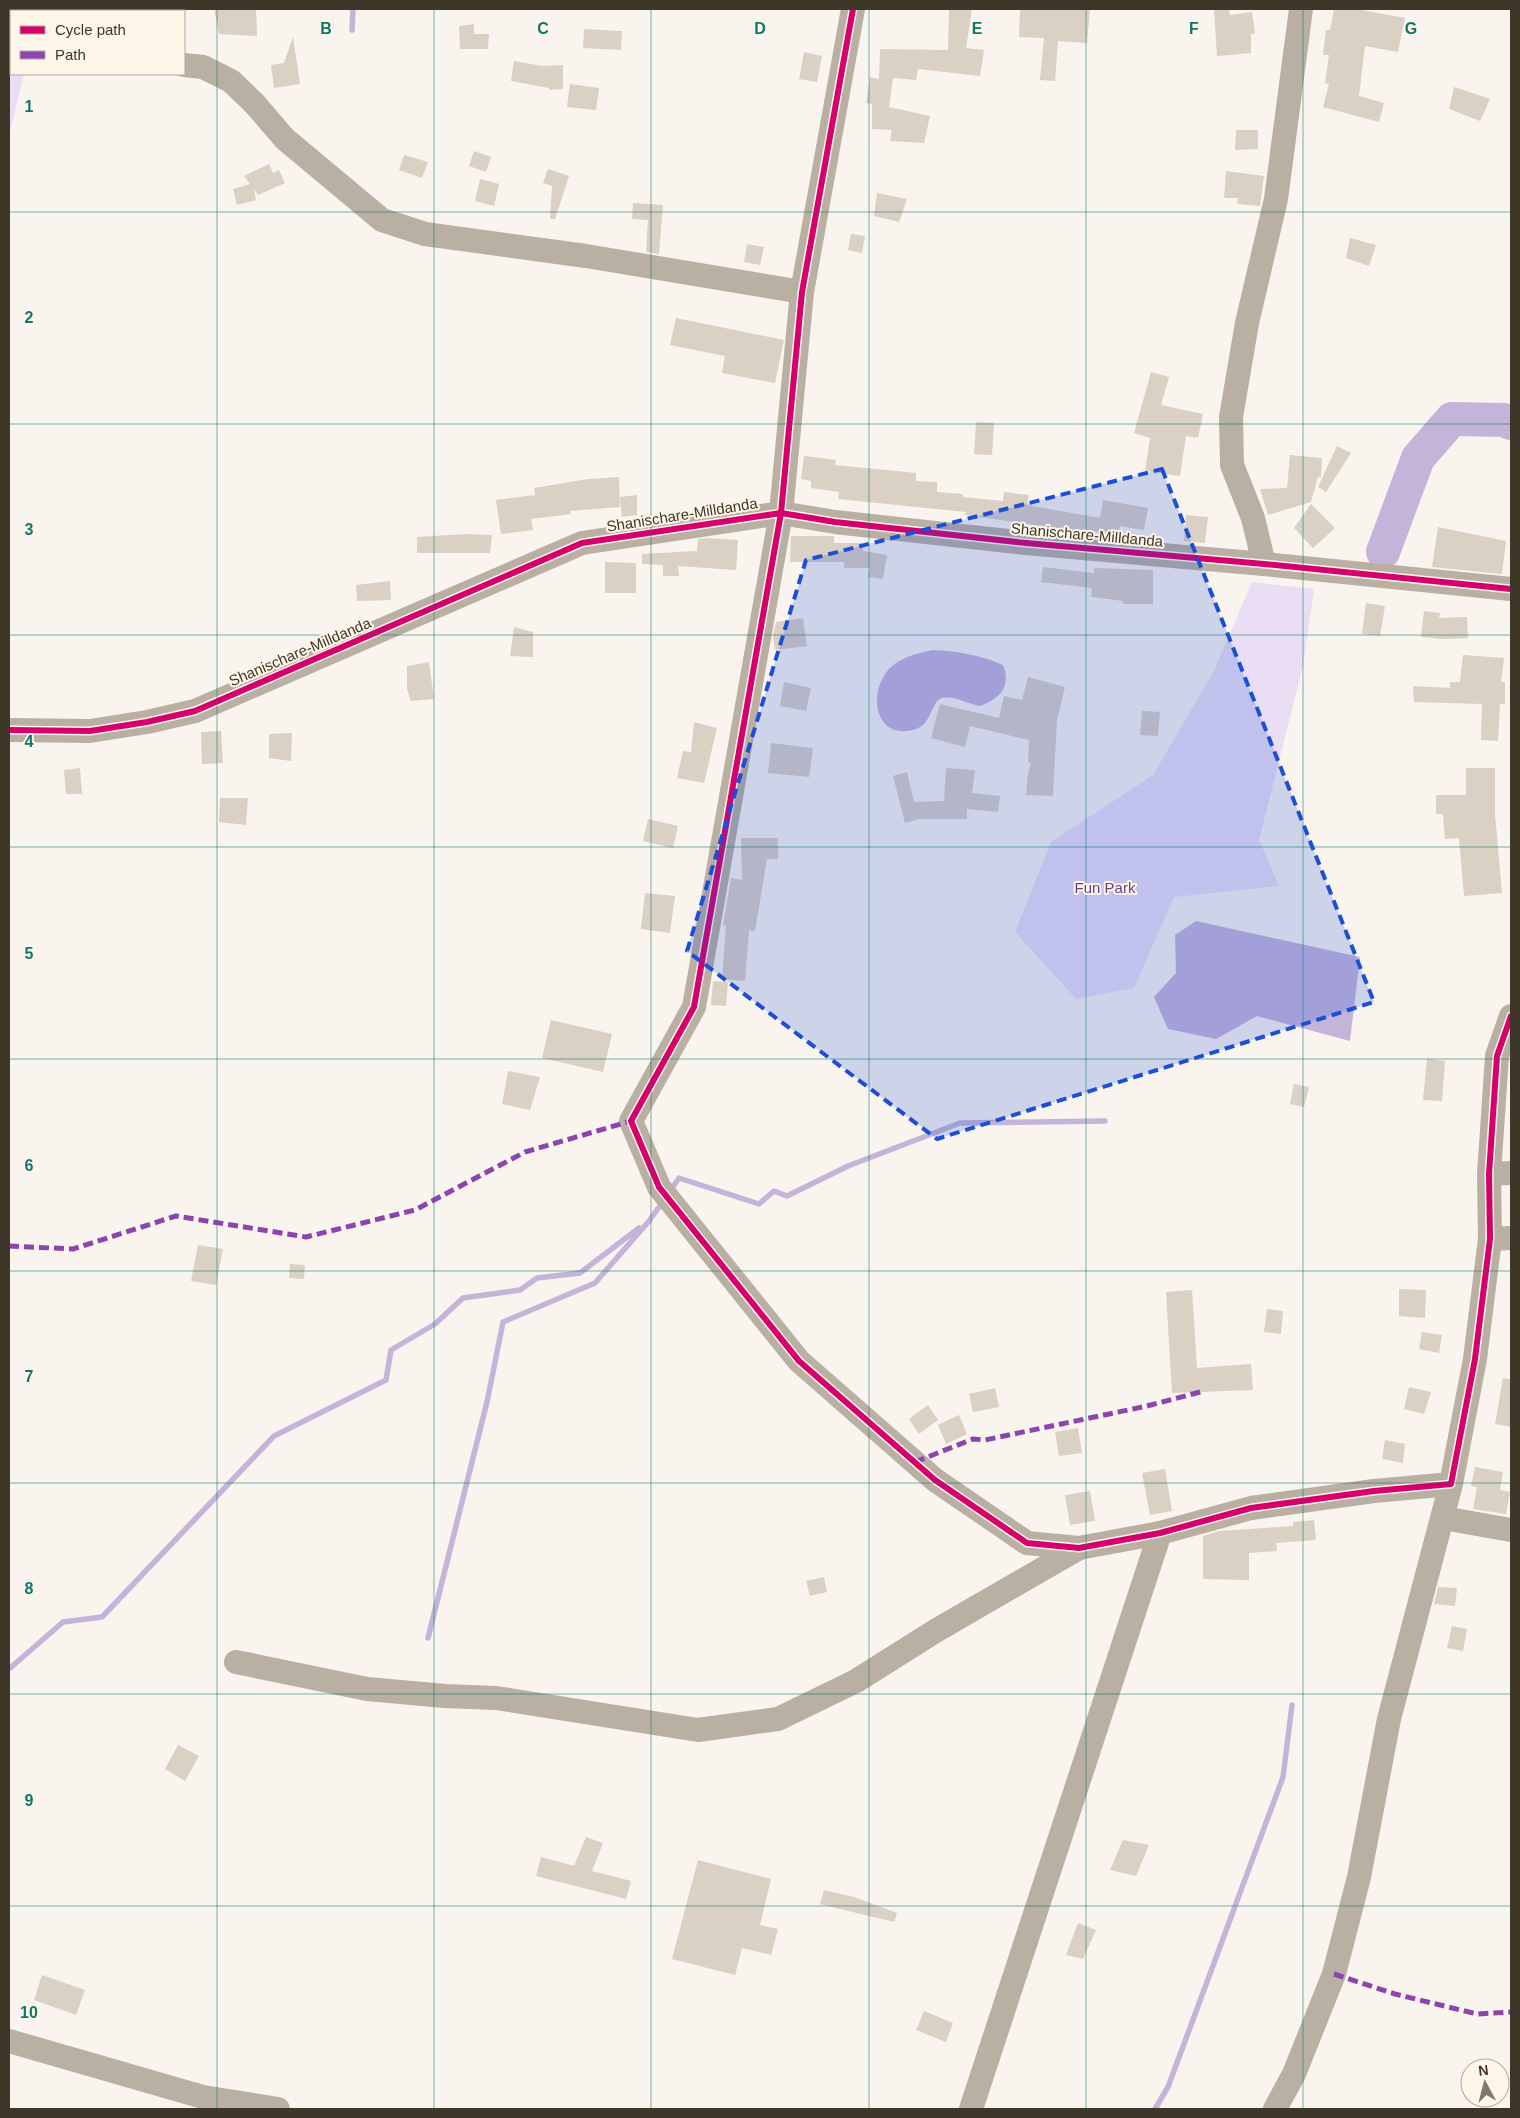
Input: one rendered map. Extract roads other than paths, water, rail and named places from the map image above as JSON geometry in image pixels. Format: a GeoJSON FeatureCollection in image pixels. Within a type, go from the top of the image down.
{"type":"FeatureCollection","features":[{"type":"Feature","properties":{"kind":"street"},"geometry":{"type":"LineString","coordinates":[[853,9],[802,292],[781,513],[694,1007],[631,1121],[659,1187],[799,1361],[935,1480],[1027,1543],[1079,1548],[1160,1533],[1251,1508],[1374,1491],[1451,1484]]}},
{"type":"Feature","properties":{"kind":"street"},"geometry":{"type":"LineString","coordinates":[[1264,564],[1253,518],[1232,465],[1231,417],[1247,323],[1276,199],[1301,9]]}},
{"type":"Feature","properties":{"kind":"street"},"geometry":{"type":"LineString","coordinates":[[185,65],[203,67],[231,81],[254,103],[285,139],[382,220],[425,234],[586,256],[802,292]]}},
{"type":"Feature","properties":{"kind":"street","name":"Shanischare-Milldanda"},"geometry":{"type":"LineString","coordinates":[[9,730],[90,731],[147,722],[195,711],[582,543],[781,513],[835,522],[1016,542],[1264,564],[1511,589]]}},
{"type":"Feature","properties":{"kind":"street"},"geometry":{"type":"LineString","coordinates":[[1275,2109],[1294,2074],[1334,1974],[1359,1877],[1389,1719],[1444,1518],[1501,1239],[1497,1056],[1511,1016]]}},
{"type":"Feature","properties":{"kind":"street"},"geometry":{"type":"LineString","coordinates":[[1444,1518],[1511,1530]]}},
{"type":"Feature","properties":{"kind":"street"},"geometry":{"type":"LineString","coordinates":[[971,2109],[1160,1533]]}},
{"type":"Feature","properties":{"kind":"street"},"geometry":{"type":"LineString","coordinates":[[236,1662],[368,1689],[444,1696],[496,1698],[698,1730],[778,1719],[856,1681],[937,1630],[1079,1548]]}},
{"type":"Feature","properties":{"kind":"street"},"geometry":{"type":"LineString","coordinates":[[9,2042],[202,2103],[278,2109]]}},
{"type":"Feature","properties":{"kind":"waterway"},"geometry":{"type":"LineString","coordinates":[[352,30],[353,9]]}},
{"type":"Feature","properties":{"kind":"waterway"},"geometry":{"type":"LineString","coordinates":[[1383,552],[1418,458],[1452,419],[1504,420],[1511,423]]}},
{"type":"Feature","properties":{"kind":"waterway"},"geometry":{"type":"LineString","coordinates":[[670,1191],[679,1178],[759,1204],[774,1191],[787,1196],[848,1166],[960,1123],[1105,1121]]}},
{"type":"Feature","properties":{"kind":"waterway"},"geometry":{"type":"LineString","coordinates":[[428,1638],[487,1402],[503,1322],[595,1283],[649,1221],[664,1200]]}},
{"type":"Feature","properties":{"kind":"waterway"},"geometry":{"type":"LineString","coordinates":[[9,1669],[63,1622],[102,1617],[274,1436],[386,1380],[391,1350],[435,1324],[463,1298],[520,1290],[537,1278],[580,1273],[639,1228]]}},
{"type":"Feature","properties":{"kind":"waterway"},"geometry":{"type":"LineString","coordinates":[[1155,2109],[1168,2087],[1283,1777],[1292,1705]]}},
{"type":"Feature","properties":{"kind":"park label","name":"Fun Park"},"geometry":{"type":"Point","coordinates":[1105,888]}}]}
